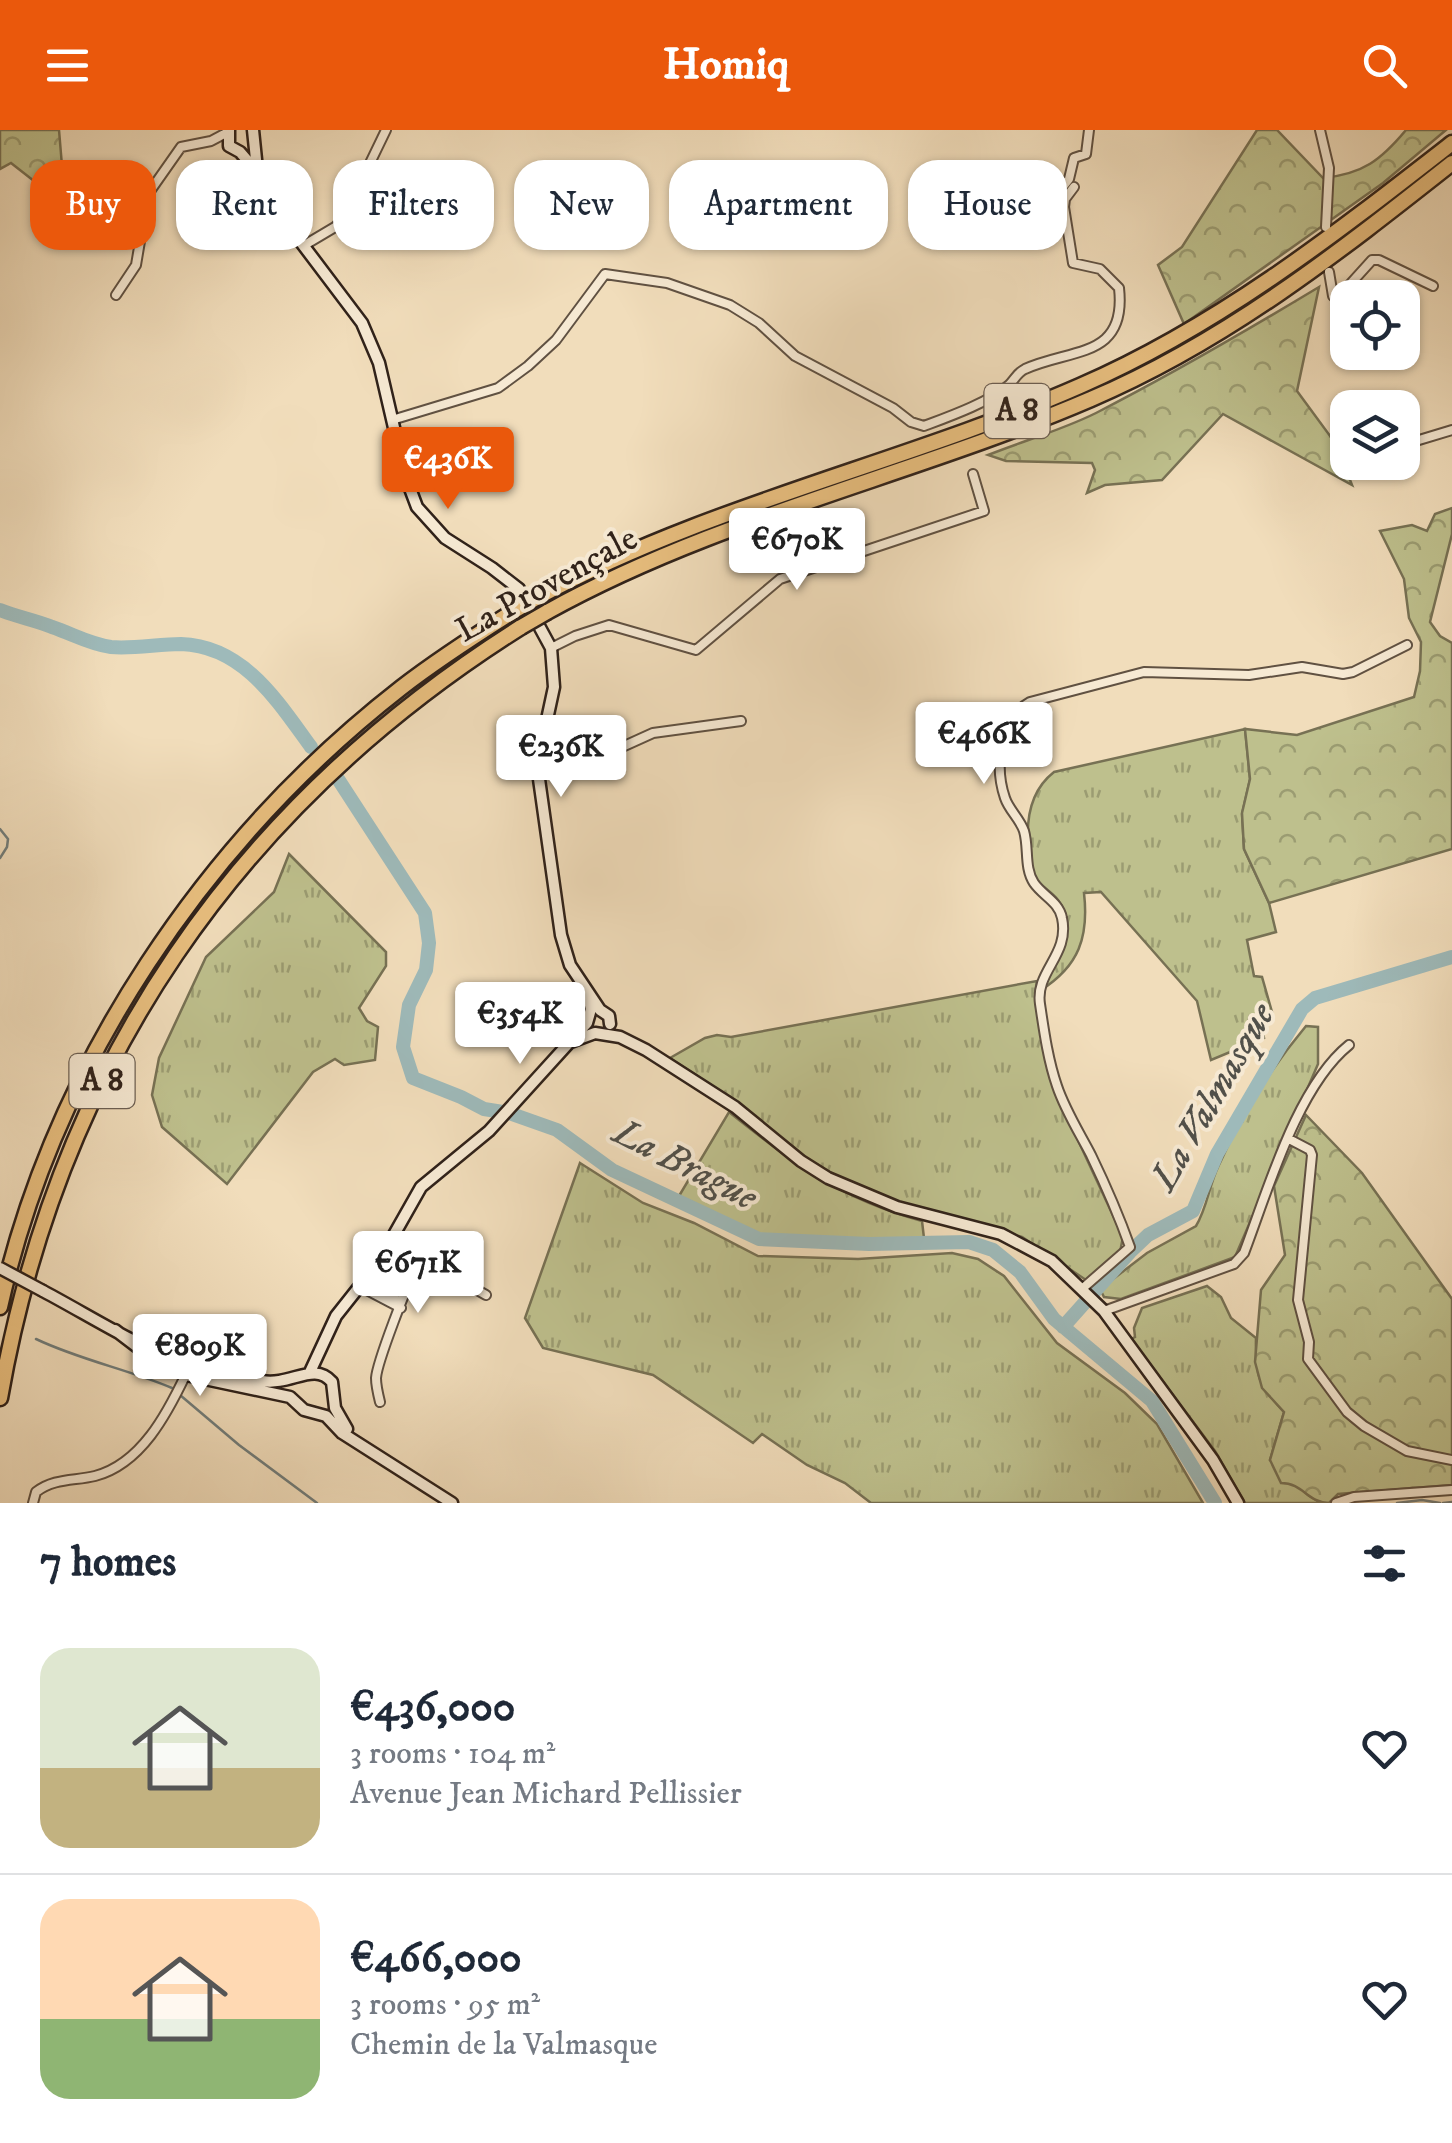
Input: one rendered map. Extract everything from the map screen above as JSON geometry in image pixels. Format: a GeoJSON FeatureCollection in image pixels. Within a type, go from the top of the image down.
{"type":"FeatureCollection","features":[{"type":"Feature","properties":{"kind":"highway","name":"La Provençale"},"geometry":{"type":"LineString","coordinates":[[0,1306],[29,1206],[72,1099],[124,1004],[183,913],[280,797],[401,688],[538,597],[665,536],[1043,402],[1145,356],[1208,322],[1272,280],[1452,143]]}},
{"type":"Feature","properties":{"kind":"highway","name":"La Provençale"},"geometry":{"type":"LineString","coordinates":[[0,1398],[38,1238],[70,1148],[104,1076],[185,940],[294,808],[349,754],[454,670],[607,580],[687,546],[1022,427],[1132,381],[1252,314],[1452,163]]}},
{"type":"Feature","properties":{"kind":"street"},"geometry":{"type":"LineString","coordinates":[[313,240],[335,228],[343,218],[386,130]]}},
{"type":"Feature","properties":{"kind":"street"},"geometry":{"type":"LineString","coordinates":[[1067,180],[1074,158],[1086,154],[1089,130]]}},
{"type":"Feature","properties":{"kind":"street"},"geometry":{"type":"LineString","coordinates":[[1320,130],[1330,168],[1326,227]]}},
{"type":"Feature","properties":{"kind":"street"},"geometry":{"type":"LineString","coordinates":[[116,295],[136,265],[148,194],[180,147],[228,135],[247,160]]}},
{"type":"Feature","properties":{"kind":"street"},"geometry":{"type":"LineString","coordinates":[[240,152],[256,135]]}},
{"type":"Feature","properties":{"kind":"street"},"geometry":{"type":"LineString","coordinates":[[256,135],[258,160]]}},
{"type":"Feature","properties":{"kind":"street"},"geometry":{"type":"LineString","coordinates":[[392,420],[498,388],[556,340],[604,274],[667,283],[730,305],[759,323],[795,356],[924,426],[1008,386],[1026,369],[1094,348],[1112,332],[1120,318],[1119,288],[1100,269],[1074,263],[1064,207],[1064,200],[1074,187]]}},
{"type":"Feature","properties":{"kind":"street"},"geometry":{"type":"LineString","coordinates":[[305,250],[372,340],[405,475],[418,507],[444,538],[519,589],[551,648],[552,706],[538,764],[563,946],[597,1023],[735,1108],[828,1178],[897,1208],[1011,1238],[1052,1261],[1104,1311],[1213,1460],[1238,1503]]}},
{"type":"Feature","properties":{"kind":"street"},"geometry":{"type":"LineString","coordinates":[[1329,272],[1332,296],[1344,291],[1372,260],[1433,286]]}},
{"type":"Feature","properties":{"kind":"street"},"geometry":{"type":"LineString","coordinates":[[1420,440],[1452,430]]}},
{"type":"Feature","properties":{"kind":"street"},"geometry":{"type":"LineString","coordinates":[[551,648],[574,636],[621,626],[696,650],[780,578],[984,512],[973,474]]}},
{"type":"Feature","properties":{"kind":"street"},"geometry":{"type":"LineString","coordinates":[[1088,1293],[1130,1246],[1057,1087],[1048,1052],[1039,998],[1044,976],[1058,958],[1064,934],[1062,912],[1034,884],[1028,870],[1024,830],[1005,798],[1001,760],[1007,725],[1015,710],[1030,702],[1144,672],[1249,675],[1302,667],[1342,674],[1407,645]]}},
{"type":"Feature","properties":{"kind":"street"},"geometry":{"type":"LineString","coordinates":[[538,764],[578,767],[653,733],[741,722]]}},
{"type":"Feature","properties":{"kind":"street"},"geometry":{"type":"LineString","coordinates":[[296,1401],[294,1388],[336,1316],[361,1284],[421,1187],[489,1132],[568,1043],[597,1023]]}},
{"type":"Feature","properties":{"kind":"street"},"geometry":{"type":"LineString","coordinates":[[1104,1311],[1234,1264],[1244,1253],[1289,1139],[1324,1068],[1349,1044]]}},
{"type":"Feature","properties":{"kind":"street"},"geometry":{"type":"LineString","coordinates":[[1289,1139],[1312,1155],[1300,1264],[1300,1312],[1309,1342],[1308,1360],[1364,1426],[1406,1451],[1452,1460]]}},
{"type":"Feature","properties":{"kind":"street"},"geometry":{"type":"LineString","coordinates":[[0,1268],[188,1370],[281,1392],[304,1410],[326,1416],[342,1433],[452,1503]]}},
{"type":"Feature","properties":{"kind":"street"},"geometry":{"type":"LineString","coordinates":[[380,1402],[376,1373],[411,1277],[423,1269],[442,1270],[486,1295]]}},
{"type":"Feature","properties":{"kind":"street"},"geometry":{"type":"LineString","coordinates":[[361,1284],[401,1305]]}},
{"type":"Feature","properties":{"kind":"street"},"geometry":{"type":"LineString","coordinates":[[326,1338],[333,1400],[338,1416],[353,1438]]}},
{"type":"Feature","properties":{"kind":"street"},"geometry":{"type":"LineString","coordinates":[[188,1370],[274,1383],[305,1375],[328,1377]]}},
{"type":"Feature","properties":{"kind":"street"},"geometry":{"type":"LineString","coordinates":[[33,1503],[36,1492],[50,1482],[100,1475],[139,1450],[172,1404],[188,1370]]}},
{"type":"Feature","properties":{"kind":"street"},"geometry":{"type":"LineString","coordinates":[[316,1412],[326,1409],[333,1400]]}},
{"type":"Feature","properties":{"kind":"street"},"geometry":{"type":"LineString","coordinates":[[1336,1503],[1354,1497],[1452,1490]]}},
{"type":"Feature","properties":{"kind":"green space"},"geometry":{"type":"Polygon","coordinates":[[[0,130],[59,130],[62,160],[30,160],[30,178],[11,163],[0,169],[0,130]]]}},
{"type":"Feature","properties":{"kind":"green space"},"geometry":{"type":"Polygon","coordinates":[[[1257,130],[1277,130],[1323,178],[1370,164],[1406,130],[1446,130],[1383,183],[1184,324],[1158,265],[1182,247],[1257,130]]]}},
{"type":"Feature","properties":{"kind":"green space"},"geometry":{"type":"Polygon","coordinates":[[[1319,287],[1297,391],[1330,436],[1330,473],[1223,414],[1162,480],[1105,485],[1087,493],[1095,470],[1092,463],[1006,461],[988,455],[1096,413],[1319,287]]]}},
{"type":"Feature","properties":{"kind":"green space"},"geometry":{"type":"Polygon","coordinates":[[[1452,508],[1452,534],[1430,622],[1440,636],[1452,643],[1452,849],[1269,903],[1244,849],[1242,813],[1250,779],[1245,729],[1297,735],[1414,697],[1421,642],[1409,618],[1404,579],[1380,531],[1412,525],[1427,531],[1435,514],[1452,508]]]}},
{"type":"Feature","properties":{"kind":"green space"},"geometry":{"type":"Polygon","coordinates":[[[1245,729],[1250,779],[1242,814],[1244,849],[1269,903],[1276,932],[1247,940],[1254,976],[1262,977],[1272,1012],[1260,1017],[1264,1038],[1211,1060],[1197,1001],[1101,892],[1084,893],[1085,923],[1079,949],[1064,971],[1041,990],[1063,946],[1066,923],[1058,900],[1034,878],[1029,821],[1036,794],[1054,772],[1245,729]]]}},
{"type":"Feature","properties":{"kind":"green space"},"geometry":{"type":"Polygon","coordinates":[[[289,854],[386,952],[386,966],[359,1008],[367,1021],[378,1027],[375,1060],[344,1065],[335,1059],[313,1072],[227,1184],[162,1127],[152,1095],[159,1058],[206,957],[274,892],[289,854]]]}},
{"type":"Feature","properties":{"kind":"green space"},"geometry":{"type":"Polygon","coordinates":[[[1037,981],[1035,993],[1048,1071],[1123,1237],[1120,1252],[1086,1280],[1022,1237],[886,1198],[836,1176],[670,1058],[717,1035],[731,1037],[1037,981]]]}},
{"type":"Feature","properties":{"kind":"green space"},"geometry":{"type":"Polygon","coordinates":[[[1306,1026],[1318,1027],[1318,1064],[1235,1257],[1121,1299],[1104,1297],[1104,1286],[1147,1253],[1196,1226],[1236,1130],[1306,1026]]]}},
{"type":"Feature","properties":{"kind":"green space"},"geometry":{"type":"Polygon","coordinates":[[[729,1112],[775,1148],[842,1191],[922,1221],[924,1238],[763,1236],[679,1196],[729,1112]]]}},
{"type":"Feature","properties":{"kind":"green space"},"geometry":{"type":"Polygon","coordinates":[[[1306,1115],[1362,1173],[1452,1299],[1452,1485],[1338,1494],[1329,1503],[1281,1483],[1270,1460],[1284,1412],[1262,1388],[1255,1362],[1261,1290],[1285,1255],[1274,1186],[1306,1115]]]}},
{"type":"Feature","properties":{"kind":"green space"},"geometry":{"type":"Polygon","coordinates":[[[580,1163],[643,1203],[694,1223],[758,1256],[858,1259],[952,1253],[978,1259],[1004,1276],[1057,1343],[1125,1393],[1157,1424],[1203,1503],[871,1503],[762,1434],[753,1443],[653,1375],[543,1348],[525,1318],[580,1163]]]}},
{"type":"Feature","properties":{"kind":"green space"},"geometry":{"type":"Polygon","coordinates":[[[1207,1286],[1221,1297],[1231,1318],[1256,1338],[1260,1379],[1284,1412],[1270,1460],[1321,1503],[1245,1503],[1215,1451],[1131,1339],[1135,1337],[1134,1328],[1142,1308],[1207,1286]]]}},
{"type":"Feature","properties":{"kind":"waterway","name":"La Brague"},"geometry":{"type":"LineString","coordinates":[[0,610],[103,646],[181,644],[223,655],[257,679],[311,747]]}},
{"type":"Feature","properties":{"kind":"waterway","name":"La Brague"},"geometry":{"type":"LineString","coordinates":[[338,779],[425,913],[429,943],[426,970],[409,1005],[403,1047],[413,1078],[484,1109],[509,1113],[557,1130],[612,1170],[759,1239],[869,1244],[969,1242],[993,1250],[1020,1272],[1054,1319],[1152,1401],[1215,1503]]}},
{"type":"Feature","properties":{"kind":"waterway"},"geometry":{"type":"LineString","coordinates":[[0,829],[8,839],[0,858]]}},
{"type":"Feature","properties":{"kind":"waterway","name":"La Valmasque"},"geometry":{"type":"LineString","coordinates":[[1063,1327],[1148,1235],[1193,1211],[1217,1154],[1302,1009],[1315,998],[1452,957]]}},
{"type":"Feature","properties":{"kind":"waterway"},"geometry":{"type":"LineString","coordinates":[[36,1339],[172,1388]]}},
{"type":"Feature","properties":{"kind":"waterway"},"geometry":{"type":"LineString","coordinates":[[180,1395],[317,1503]]}},
{"type":"Feature","properties":{"kind":"waterway"},"geometry":{"type":"LineString","coordinates":[[1443,1503],[1452,1502]]}},
{"type":"Feature","properties":{"kind":"waterway"},"geometry":{"type":"LineString","coordinates":[[1397,1503],[1440,1503]]}}]}
